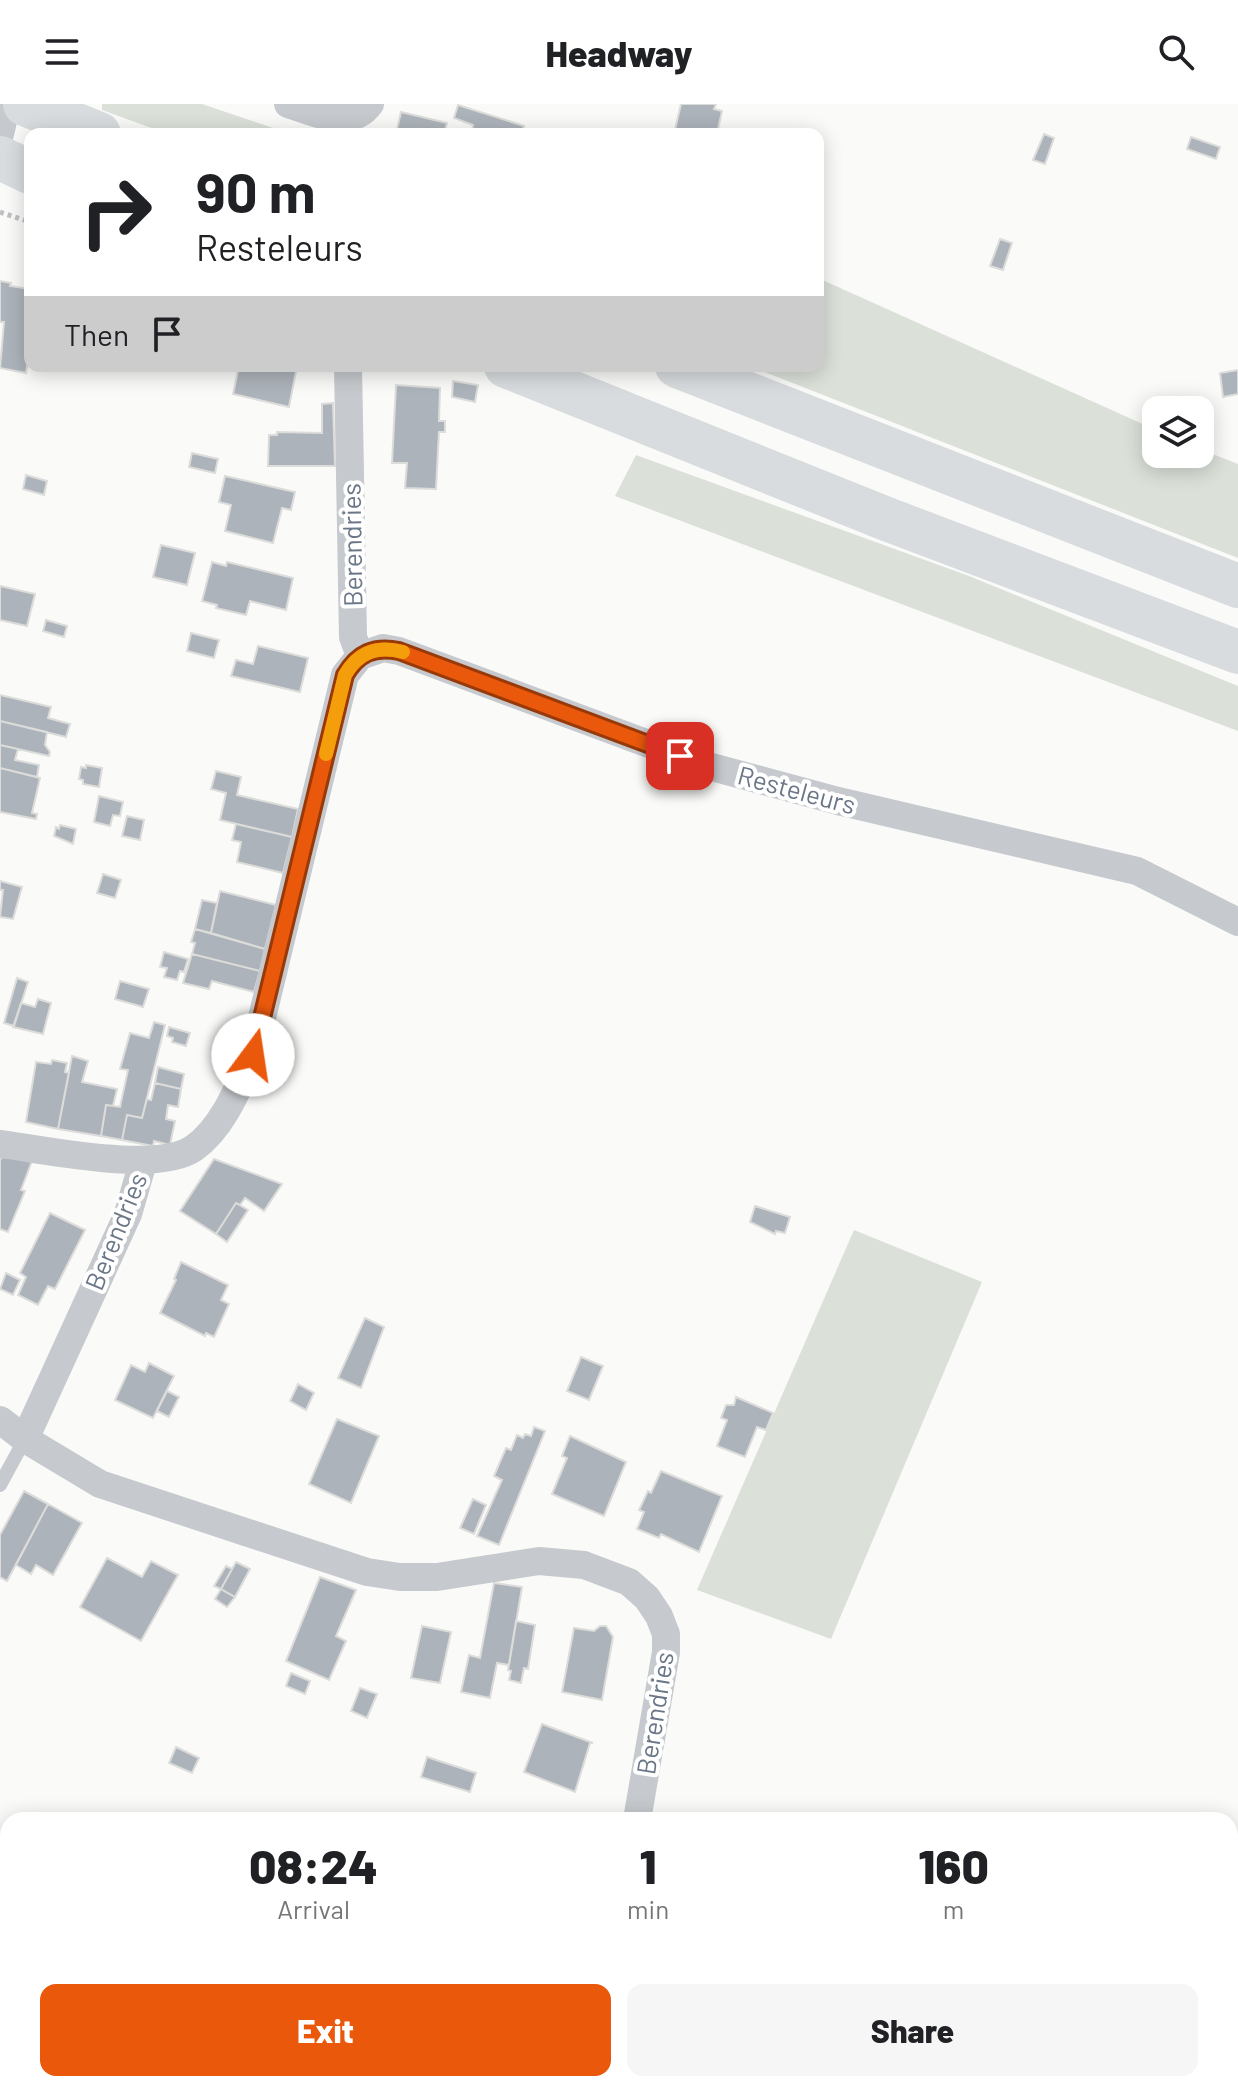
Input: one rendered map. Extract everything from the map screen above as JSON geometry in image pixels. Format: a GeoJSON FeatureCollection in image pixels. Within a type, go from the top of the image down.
{"type":"FeatureCollection","features":[{"type":"Feature","properties":{"kind":"highway"},"geometry":{"type":"LineString","coordinates":[[25,104],[84,128]]}},
{"type":"Feature","properties":{"kind":"highway"},"geometry":{"type":"LineString","coordinates":[[0,158],[24,169]]}},
{"type":"Feature","properties":{"kind":"highway"},"geometry":{"type":"LineString","coordinates":[[521,372],[884,518],[1238,652]]}},
{"type":"Feature","properties":{"kind":"highway"},"geometry":{"type":"LineString","coordinates":[[692,372],[1238,586]]}},
{"type":"Feature","properties":{"kind":"street"},"geometry":{"type":"LineString","coordinates":[[0,134],[7,104]]}},
{"type":"Feature","properties":{"kind":"street"},"geometry":{"type":"LineString","coordinates":[[288,104],[343,120],[357,116],[370,104]]}},
{"type":"Feature","properties":{"kind":"street","name":"Berendries"},"geometry":{"type":"LineString","coordinates":[[348,372],[353,637],[360,656],[345,675],[253,1055],[237,1092],[214,1127],[196,1147],[170,1160],[143,1162],[128,1214],[25,1439],[100,1484],[367,1572],[400,1577],[437,1577],[539,1561],[584,1565],[629,1582],[647,1598],[666,1634],[663,1684],[639,1812]]}},
{"type":"Feature","properties":{"kind":"street","name":"Resteleurs"},"geometry":{"type":"LineString","coordinates":[[360,656],[383,648],[399,651],[708,766],[838,801],[1137,871],[1238,922]]}},
{"type":"Feature","properties":{"kind":"street"},"geometry":{"type":"LineString","coordinates":[[0,1144],[143,1162]]}},
{"type":"Feature","properties":{"kind":"street"},"geometry":{"type":"LineString","coordinates":[[0,1420],[25,1439]]}},
{"type":"Feature","properties":{"kind":"lane","name":"Berendries"},"geometry":{"type":"LineString","coordinates":[[0,1485],[25,1439]]}},
{"type":"Feature","properties":{"kind":"path"},"geometry":{"type":"LineString","coordinates":[[0,212],[24,220]]}},
{"type":"Feature","properties":{"kind":"shaded area"},"geometry":{"type":"Polygon","coordinates":[[[102,104],[202,104],[273,128],[152,128],[102,110],[102,104]]]}},
{"type":"Feature","properties":{"kind":"shaded area"},"geometry":{"type":"Polygon","coordinates":[[[824,281],[1142,424],[1142,468],[1214,468],[1214,455],[1238,464],[1238,558],[764,372],[824,372],[824,281]]]}},
{"type":"Feature","properties":{"kind":"shaded area"},"geometry":{"type":"Polygon","coordinates":[[[636,455],[969,576],[1238,686],[1238,731],[615,496],[636,455]]]}},
{"type":"Feature","properties":{"kind":"shaded area"},"geometry":{"type":"Polygon","coordinates":[[[854,1230],[982,1282],[831,1639],[697,1590],[854,1230]]]}},
{"type":"Feature","properties":{"kind":"building"},"geometry":{"type":"Polygon","coordinates":[[[681,104],[716,104],[714,109],[722,111],[718,128],[675,128],[681,104]]]}},
{"type":"Feature","properties":{"kind":"building"},"geometry":{"type":"Polygon","coordinates":[[[458,105],[524,126],[472,128],[473,125],[454,118],[458,105]]]}},
{"type":"Feature","properties":{"kind":"building"},"geometry":{"type":"Polygon","coordinates":[[[401,112],[447,123],[446,128],[397,128],[401,112]]]}},
{"type":"Feature","properties":{"kind":"building"},"geometry":{"type":"Polygon","coordinates":[[[1044,134],[1054,138],[1045,164],[1033,160],[1044,134]]]}},
{"type":"Feature","properties":{"kind":"building"},"geometry":{"type":"Polygon","coordinates":[[[1191,137],[1220,147],[1216,159],[1187,149],[1191,137]]]}},
{"type":"Feature","properties":{"kind":"building"},"geometry":{"type":"Polygon","coordinates":[[[1000,239],[1012,243],[1003,270],[990,266],[1000,239]]]}},
{"type":"Feature","properties":{"kind":"building"},"geometry":{"type":"Polygon","coordinates":[[[0,281],[24,288],[26,373],[0,368],[4,322],[0,322],[0,281]]]}},
{"type":"Feature","properties":{"kind":"building"},"geometry":{"type":"Polygon","coordinates":[[[1238,370],[1238,394],[1223,397],[1220,373],[1238,370]]]}},
{"type":"Feature","properties":{"kind":"building"},"geometry":{"type":"Polygon","coordinates":[[[238,372],[296,372],[289,407],[233,394],[238,372]]]}},
{"type":"Feature","properties":{"kind":"building"},"geometry":{"type":"Polygon","coordinates":[[[453,381],[478,385],[475,402],[452,397],[453,381]]]}},
{"type":"Feature","properties":{"kind":"building"},"geometry":{"type":"Polygon","coordinates":[[[396,385],[440,388],[439,421],[445,421],[445,432],[439,432],[436,489],[405,488],[407,463],[392,463],[396,385]]]}},
{"type":"Feature","properties":{"kind":"building"},"geometry":{"type":"Polygon","coordinates":[[[333,403],[335,466],[268,466],[269,435],[277,435],[277,432],[322,433],[322,404],[333,403]]]}},
{"type":"Feature","properties":{"kind":"building"},"geometry":{"type":"Polygon","coordinates":[[[192,453],[218,459],[215,473],[189,467],[192,453]]]}},
{"type":"Feature","properties":{"kind":"building"},"geometry":{"type":"Polygon","coordinates":[[[26,475],[47,481],[44,495],[23,489],[26,475]]]}},
{"type":"Feature","properties":{"kind":"building"},"geometry":{"type":"Polygon","coordinates":[[[225,476],[295,492],[291,510],[282,508],[273,543],[225,531],[231,505],[219,502],[225,476]]]}},
{"type":"Feature","properties":{"kind":"building"},"geometry":{"type":"Polygon","coordinates":[[[161,545],[195,553],[187,585],[153,577],[161,545]]]}},
{"type":"Feature","properties":{"kind":"building"},"geometry":{"type":"Polygon","coordinates":[[[212,562],[226,566],[227,562],[293,578],[286,610],[250,601],[246,615],[216,608],[217,605],[202,601],[212,562]]]}},
{"type":"Feature","properties":{"kind":"building"},"geometry":{"type":"Polygon","coordinates":[[[0,586],[35,594],[27,626],[0,620],[0,586]]]}},
{"type":"Feature","properties":{"kind":"building"},"geometry":{"type":"Polygon","coordinates":[[[46,620],[67,626],[64,637],[43,631],[46,620]]]}},
{"type":"Feature","properties":{"kind":"building"},"geometry":{"type":"Polygon","coordinates":[[[191,633],[219,640],[214,658],[187,651],[191,633]]]}},
{"type":"Feature","properties":{"kind":"building"},"geometry":{"type":"Polygon","coordinates":[[[258,646],[308,658],[300,692],[231,676],[236,660],[253,664],[258,646]]]}},
{"type":"Feature","properties":{"kind":"building"},"geometry":{"type":"Polygon","coordinates":[[[0,695],[51,707],[48,718],[70,724],[66,737],[0,721],[0,695]]]}},
{"type":"Feature","properties":{"kind":"building"},"geometry":{"type":"Polygon","coordinates":[[[0,721],[47,732],[45,745],[49,756],[0,745],[0,721]]]}},
{"type":"Feature","properties":{"kind":"building"},"geometry":{"type":"Polygon","coordinates":[[[0,745],[18,749],[15,760],[39,765],[37,777],[0,768],[0,745]]]}},
{"type":"Feature","properties":{"kind":"building"},"geometry":{"type":"Polygon","coordinates":[[[86,765],[102,768],[99,787],[83,784],[83,780],[79,779],[81,767],[86,768],[86,765]]]}},
{"type":"Feature","properties":{"kind":"building"},"geometry":{"type":"Polygon","coordinates":[[[0,768],[40,778],[32,813],[37,814],[36,819],[0,812],[0,768]]]}},
{"type":"Feature","properties":{"kind":"building"},"geometry":{"type":"Polygon","coordinates":[[[216,771],[241,777],[237,795],[298,809],[292,837],[220,820],[226,793],[211,789],[216,771]]]}},
{"type":"Feature","properties":{"kind":"building"},"geometry":{"type":"Polygon","coordinates":[[[99,796],[123,802],[120,816],[113,815],[110,826],[94,822],[99,796]]]}},
{"type":"Feature","properties":{"kind":"building"},"geometry":{"type":"Polygon","coordinates":[[[127,816],[144,820],[140,840],[122,836],[127,816]]]}},
{"type":"Feature","properties":{"kind":"building"},"geometry":{"type":"Polygon","coordinates":[[[236,824],[292,837],[283,873],[237,862],[241,842],[232,840],[236,824]]]}},
{"type":"Feature","properties":{"kind":"building"},"geometry":{"type":"Polygon","coordinates":[[[60,825],[76,829],[73,844],[54,836],[56,827],[59,829],[60,825]]]}},
{"type":"Feature","properties":{"kind":"building"},"geometry":{"type":"Polygon","coordinates":[[[103,874],[121,880],[115,898],[97,893],[103,874]]]}},
{"type":"Feature","properties":{"kind":"building"},"geometry":{"type":"Polygon","coordinates":[[[0,881],[22,887],[13,919],[0,917],[3,890],[0,890],[0,881]]]}},
{"type":"Feature","properties":{"kind":"building"},"geometry":{"type":"Polygon","coordinates":[[[220,891],[276,905],[265,949],[211,933],[220,891]]]}},
{"type":"Feature","properties":{"kind":"building"},"geometry":{"type":"Polygon","coordinates":[[[202,900],[217,903],[211,933],[195,929],[202,900]]]}},
{"type":"Feature","properties":{"kind":"building"},"geometry":{"type":"Polygon","coordinates":[[[195,929],[265,949],[260,971],[192,954],[195,943],[191,942],[195,929]]]}},
{"type":"Feature","properties":{"kind":"building"},"geometry":{"type":"Polygon","coordinates":[[[164,952],[188,959],[184,972],[180,971],[177,980],[164,977],[167,968],[160,967],[164,952]]]}},
{"type":"Feature","properties":{"kind":"building"},"geometry":{"type":"Polygon","coordinates":[[[192,954],[260,971],[254,992],[212,981],[209,989],[183,983],[192,954]]]}},
{"type":"Feature","properties":{"kind":"building"},"geometry":{"type":"Polygon","coordinates":[[[17,978],[28,982],[14,1026],[4,1023],[17,978]]]}},
{"type":"Feature","properties":{"kind":"building"},"geometry":{"type":"Polygon","coordinates":[[[120,981],[149,989],[143,1007],[115,999],[120,981]]]}},
{"type":"Feature","properties":{"kind":"building"},"geometry":{"type":"Polygon","coordinates":[[[38,999],[51,1003],[43,1034],[13,1027],[21,1003],[35,1007],[38,999]]]}},
{"type":"Feature","properties":{"kind":"building"},"geometry":{"type":"Polygon","coordinates":[[[154,1022],[165,1025],[142,1118],[127,1115],[122,1140],[101,1136],[106,1105],[120,1107],[128,1070],[120,1069],[130,1033],[149,1038],[154,1022]]]}},
{"type":"Feature","properties":{"kind":"building"},"geometry":{"type":"Polygon","coordinates":[[[169,1027],[190,1033],[186,1046],[172,1042],[173,1038],[167,1036],[169,1027]]]}},
{"type":"Feature","properties":{"kind":"building"},"geometry":{"type":"Polygon","coordinates":[[[72,1056],[88,1061],[82,1082],[117,1089],[113,1106],[106,1105],[101,1136],[58,1129],[72,1056]]]}},
{"type":"Feature","properties":{"kind":"building"},"geometry":{"type":"Polygon","coordinates":[[[52,1060],[67,1063],[65,1072],[69,1073],[58,1129],[26,1122],[36,1062],[51,1064],[52,1060]]]}},
{"type":"Feature","properties":{"kind":"building"},"geometry":{"type":"Polygon","coordinates":[[[158,1067],[184,1074],[181,1089],[155,1083],[158,1067]]]}},
{"type":"Feature","properties":{"kind":"building"},"geometry":{"type":"Polygon","coordinates":[[[155,1083],[181,1089],[178,1107],[168,1105],[166,1119],[175,1121],[170,1145],[154,1141],[153,1146],[122,1140],[127,1115],[142,1118],[155,1083]]]}},
{"type":"Feature","properties":{"kind":"building"},"geometry":{"type":"Polygon","coordinates":[[[4,1154],[32,1161],[21,1190],[25,1191],[8,1232],[0,1229],[0,1160],[4,1154]]]}},
{"type":"Feature","properties":{"kind":"building"},"geometry":{"type":"Polygon","coordinates":[[[214,1159],[282,1184],[264,1211],[245,1198],[240,1205],[236,1203],[216,1234],[180,1211],[214,1159]]]}},
{"type":"Feature","properties":{"kind":"building"},"geometry":{"type":"Polygon","coordinates":[[[236,1203],[248,1210],[227,1242],[216,1234],[236,1203]]]}},
{"type":"Feature","properties":{"kind":"building"},"geometry":{"type":"Polygon","coordinates":[[[755,1206],[790,1217],[785,1233],[776,1231],[775,1234],[750,1222],[755,1206]]]}},
{"type":"Feature","properties":{"kind":"building"},"geometry":{"type":"Polygon","coordinates":[[[50,1213],[85,1230],[55,1289],[48,1286],[38,1305],[18,1295],[26,1277],[20,1273],[50,1213]]]}},
{"type":"Feature","properties":{"kind":"building"},"geometry":{"type":"Polygon","coordinates":[[[181,1262],[228,1285],[221,1300],[229,1304],[214,1337],[206,1333],[205,1336],[160,1313],[181,1262]]]}},
{"type":"Feature","properties":{"kind":"building"},"geometry":{"type":"Polygon","coordinates":[[[6,1273],[20,1280],[13,1295],[0,1289],[6,1273]]]}},
{"type":"Feature","properties":{"kind":"building"},"geometry":{"type":"Polygon","coordinates":[[[365,1318],[384,1327],[361,1388],[338,1378],[365,1318]]]}},
{"type":"Feature","properties":{"kind":"building"},"geometry":{"type":"Polygon","coordinates":[[[581,1357],[603,1366],[589,1400],[567,1391],[581,1357]]]}},
{"type":"Feature","properties":{"kind":"building"},"geometry":{"type":"Polygon","coordinates":[[[149,1363],[174,1376],[153,1418],[115,1400],[131,1365],[145,1372],[149,1363]]]}},
{"type":"Feature","properties":{"kind":"building"},"geometry":{"type":"Polygon","coordinates":[[[298,1384],[314,1393],[306,1410],[290,1401],[298,1384]]]}},
{"type":"Feature","properties":{"kind":"building"},"geometry":{"type":"Polygon","coordinates":[[[167,1391],[179,1397],[169,1417],[157,1411],[167,1391]]]}},
{"type":"Feature","properties":{"kind":"building"},"geometry":{"type":"Polygon","coordinates":[[[736,1397],[773,1413],[766,1430],[757,1427],[745,1457],[717,1446],[727,1420],[721,1418],[726,1405],[734,1405],[736,1397]]]}},
{"type":"Feature","properties":{"kind":"building"},"geometry":{"type":"Polygon","coordinates":[[[337,1419],[379,1436],[351,1503],[309,1484],[337,1419]]]}},
{"type":"Feature","properties":{"kind":"building"},"geometry":{"type":"Polygon","coordinates":[[[534,1427],[545,1431],[499,1545],[477,1536],[502,1480],[494,1476],[506,1448],[511,1450],[517,1435],[523,1438],[525,1434],[531,1436],[534,1427]]]}},
{"type":"Feature","properties":{"kind":"building"},"geometry":{"type":"Polygon","coordinates":[[[570,1436],[626,1462],[604,1516],[552,1494],[567,1458],[562,1456],[570,1436]]]}},
{"type":"Feature","properties":{"kind":"building"},"geometry":{"type":"Polygon","coordinates":[[[661,1471],[722,1496],[699,1552],[661,1534],[659,1538],[637,1529],[644,1512],[639,1510],[661,1471]]]}},
{"type":"Feature","properties":{"kind":"building"},"geometry":{"type":"Polygon","coordinates":[[[24,1491],[48,1504],[7,1581],[0,1577],[0,1535],[24,1491]]]}},
{"type":"Feature","properties":{"kind":"building"},"geometry":{"type":"Polygon","coordinates":[[[473,1499],[486,1505],[474,1534],[460,1528],[473,1499]]]}},
{"type":"Feature","properties":{"kind":"building"},"geometry":{"type":"Polygon","coordinates":[[[48,1504],[82,1523],[53,1575],[36,1565],[31,1574],[16,1565],[48,1504]]]}},
{"type":"Feature","properties":{"kind":"building"},"geometry":{"type":"Polygon","coordinates":[[[107,1558],[142,1577],[151,1561],[178,1575],[141,1641],[80,1607],[107,1558]]]}},
{"type":"Feature","properties":{"kind":"building"},"geometry":{"type":"Polygon","coordinates":[[[236,1562],[250,1569],[235,1597],[221,1589],[236,1562]]]}},
{"type":"Feature","properties":{"kind":"building"},"geometry":{"type":"Polygon","coordinates":[[[226,1566],[232,1569],[221,1589],[214,1586],[226,1566]]]}},
{"type":"Feature","properties":{"kind":"building"},"geometry":{"type":"Polygon","coordinates":[[[320,1577],[356,1590],[336,1636],[346,1641],[329,1680],[286,1661],[320,1577]]]}},
{"type":"Feature","properties":{"kind":"building"},"geometry":{"type":"Polygon","coordinates":[[[494,1583],[522,1587],[509,1665],[497,1663],[490,1698],[461,1692],[469,1655],[480,1658],[494,1583]]]}},
{"type":"Feature","properties":{"kind":"building"},"geometry":{"type":"Polygon","coordinates":[[[221,1589],[235,1597],[227,1607],[215,1599],[221,1589]]]}},
{"type":"Feature","properties":{"kind":"building"},"geometry":{"type":"Polygon","coordinates":[[[516,1621],[535,1625],[528,1669],[524,1668],[521,1683],[509,1680],[511,1671],[508,1670],[516,1621]]]}},
{"type":"Feature","properties":{"kind":"building"},"geometry":{"type":"Polygon","coordinates":[[[422,1626],[451,1632],[440,1683],[411,1678],[422,1626]]]}},
{"type":"Feature","properties":{"kind":"building"},"geometry":{"type":"Polygon","coordinates":[[[606,1626],[613,1637],[602,1700],[562,1692],[574,1628],[594,1631],[606,1626]]]}},
{"type":"Feature","properties":{"kind":"building"},"geometry":{"type":"Polygon","coordinates":[[[291,1673],[310,1681],[305,1694],[286,1686],[291,1673]]]}},
{"type":"Feature","properties":{"kind":"building"},"geometry":{"type":"Polygon","coordinates":[[[360,1688],[377,1694],[367,1718],[351,1711],[360,1688]]]}},
{"type":"Feature","properties":{"kind":"building"},"geometry":{"type":"Polygon","coordinates":[[[542,1724],[593,1743],[590,1743],[575,1792],[524,1772],[542,1724]]]}},
{"type":"Feature","properties":{"kind":"building"},"geometry":{"type":"Polygon","coordinates":[[[176,1747],[199,1758],[192,1773],[169,1763],[176,1747]]]}},
{"type":"Feature","properties":{"kind":"building"},"geometry":{"type":"Polygon","coordinates":[[[427,1757],[476,1773],[470,1792],[421,1777],[427,1757]]]}},
{"type":"Feature","properties":{"kind":"slow traffic"},"geometry":{"type":"LineString","coordinates":[[326,754],[345,675],[352,664],[372,650],[383,648],[403,652]]}},
{"type":"Feature","properties":{"kind":"route"},"geometry":{"type":"LineString","coordinates":[[253,1055],[345,675],[360,656],[383,648],[399,651],[680,756]]}}]}
